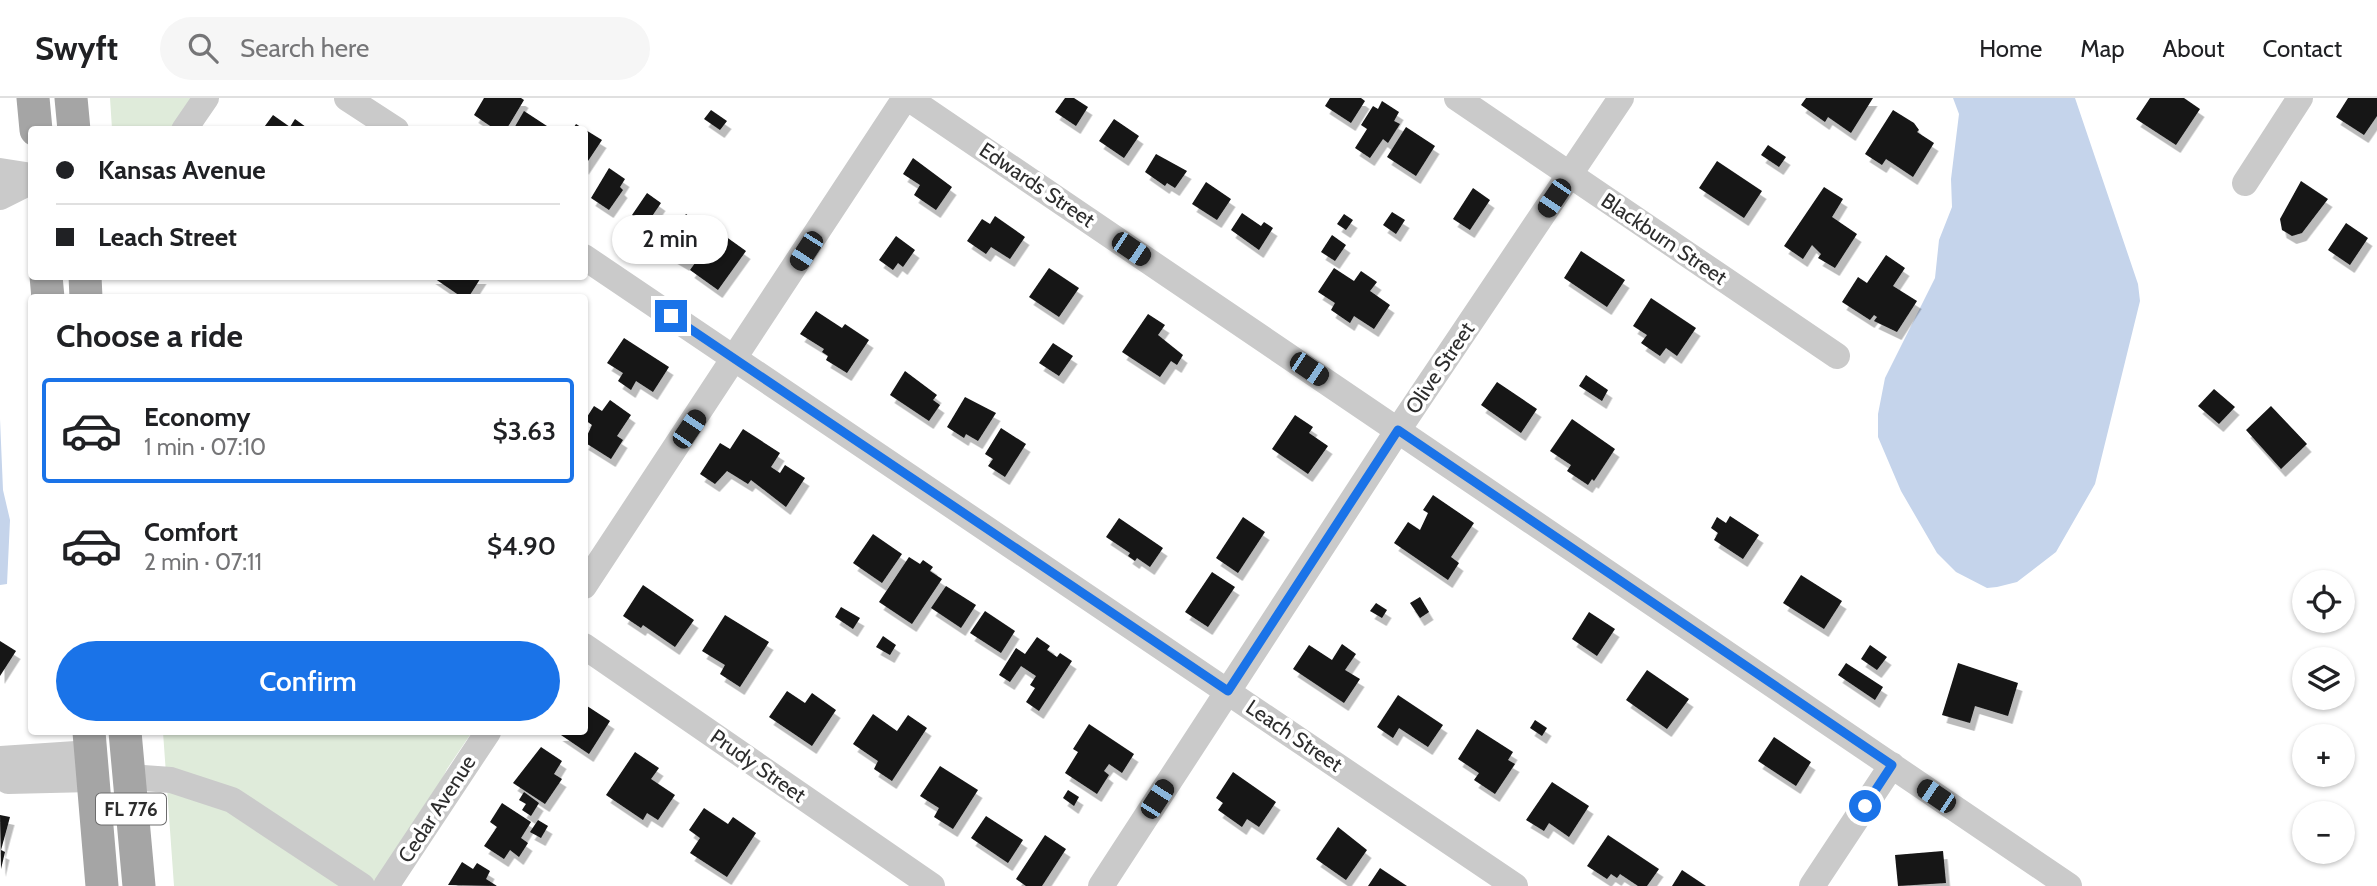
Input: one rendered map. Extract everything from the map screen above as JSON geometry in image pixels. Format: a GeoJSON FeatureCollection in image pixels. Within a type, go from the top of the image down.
{"type":"FeatureCollection","features":[{"type":"Feature","properties":{"kind":"main road"},"geometry":{"type":"LineString","coordinates":[[33,98],[36,126]]}},
{"type":"Feature","properties":{"kind":"main road"},"geometry":{"type":"LineString","coordinates":[[71,98],[74,126]]}},
{"type":"Feature","properties":{"kind":"main road","name":"FL 776"},"geometry":{"type":"LineString","coordinates":[[125,735],[139,886]]}},
{"type":"Feature","properties":{"kind":"main road","name":"FL 776"},"geometry":{"type":"LineString","coordinates":[[90,754],[102,886]]}},
{"type":"Feature","properties":{"kind":"street"},"geometry":{"type":"LineString","coordinates":[[187,126],[206,98]]}},
{"type":"Feature","properties":{"kind":"street"},"geometry":{"type":"LineString","coordinates":[[347,98],[390,126]]}},
{"type":"Feature","properties":{"kind":"street"},"geometry":{"type":"LineString","coordinates":[[588,580],[906,98]]}},
{"type":"Feature","properties":{"kind":"street","name":"Edwards Street"},"geometry":{"type":"LineString","coordinates":[[906,98],[2069,886]]}},
{"type":"Feature","properties":{"kind":"street","name":"Blackburn Street"},"geometry":{"type":"LineString","coordinates":[[1457,98],[1837,356]]}},
{"type":"Feature","properties":{"kind":"street","name":"Olive Street"},"geometry":{"type":"LineString","coordinates":[[1101,886],[1398,430],[1620,98]]}},
{"type":"Feature","properties":{"kind":"street"},"geometry":{"type":"LineString","coordinates":[[2245,183],[2300,98]]}},
{"type":"Feature","properties":{"kind":"street"},"geometry":{"type":"LineString","coordinates":[[0,171],[28,175]]}},
{"type":"Feature","properties":{"kind":"street"},"geometry":{"type":"LineString","coordinates":[[0,197],[28,183]]}},
{"type":"Feature","properties":{"kind":"street","name":"Leach Street"},"geometry":{"type":"LineString","coordinates":[[588,260],[1515,886]]}},
{"type":"Feature","properties":{"kind":"street","name":"Prudy Street"},"geometry":{"type":"LineString","coordinates":[[588,649],[932,886]]}},
{"type":"Feature","properties":{"kind":"street","name":"Cedar Avenue"},"geometry":{"type":"LineString","coordinates":[[386,886],[486,735]]}},
{"type":"Feature","properties":{"kind":"street"},"geometry":{"type":"LineString","coordinates":[[0,759],[90,754]]}},
{"type":"Feature","properties":{"kind":"street"},"geometry":{"type":"LineString","coordinates":[[0,776],[8,782],[90,754]]}},
{"type":"Feature","properties":{"kind":"street"},"geometry":{"type":"LineString","coordinates":[[1812,886],[1892,765]]}},
{"type":"Feature","properties":{"kind":"street"},"geometry":{"type":"LineString","coordinates":[[128,777],[171,780],[232,800],[362,886]]}},
{"type":"Feature","properties":{"kind":"green space"},"geometry":{"type":"Polygon","coordinates":[[[110,98],[202,98],[184,126],[112,126],[110,98]]]}},
{"type":"Feature","properties":{"kind":"green space"},"geometry":{"type":"Polygon","coordinates":[[[163,735],[470,735],[447,769],[390,886],[174,886],[163,735]]]}},
{"type":"Feature","properties":{"kind":"water"},"geometry":{"type":"Polygon","coordinates":[[[1953,98],[2075,98],[2138,284],[2140,301],[2095,484],[2056,552],[2017,582],[1987,588],[1956,572],[1937,553],[1901,491],[1878,437],[1878,414],[1885,378],[1935,278],[1939,240],[1952,207],[1951,179],[1959,114],[1953,98]]]}},
{"type":"Feature","properties":{"kind":"water"},"geometry":{"type":"Polygon","coordinates":[[[0,419],[3,490],[10,520],[7,584],[0,585],[0,419]]]}},
{"type":"Feature","properties":{"kind":"building"},"geometry":{"type":"Polygon","coordinates":[[[484,98],[524,100],[508,126],[490,126],[474,115],[484,98]]]}},
{"type":"Feature","properties":{"kind":"building"},"geometry":{"type":"Polygon","coordinates":[[[1065,98],[1074,98],[1088,107],[1076,126],[1055,112],[1065,98]]]}},
{"type":"Feature","properties":{"kind":"building"},"geometry":{"type":"Polygon","coordinates":[[[1330,98],[1361,98],[1365,101],[1351,123],[1325,106],[1330,98]]]}},
{"type":"Feature","properties":{"kind":"building"},"geometry":{"type":"Polygon","coordinates":[[[1806,98],[1873,98],[1851,133],[1828,117],[1825,122],[1801,105],[1806,98]]]}},
{"type":"Feature","properties":{"kind":"building"},"geometry":{"type":"Polygon","coordinates":[[[2150,98],[2184,98],[2200,109],[2176,145],[2136,119],[2150,98]]]}},
{"type":"Feature","properties":{"kind":"building"},"geometry":{"type":"Polygon","coordinates":[[[2348,98],[2377,98],[2377,116],[2364,135],[2336,117],[2348,98]]]}},
{"type":"Feature","properties":{"kind":"building"},"geometry":{"type":"Polygon","coordinates":[[[1382,101],[1399,112],[1394,121],[1400,124],[1388,143],[1383,139],[1370,158],[1355,148],[1367,129],[1361,125],[1373,106],[1378,109],[1382,101]]]}},
{"type":"Feature","properties":{"kind":"building"},"geometry":{"type":"Polygon","coordinates":[[[711,110],[727,121],[720,130],[704,119],[711,110]]]}},
{"type":"Feature","properties":{"kind":"building"},"geometry":{"type":"Polygon","coordinates":[[[1893,110],[1914,123],[1919,130],[1917,132],[1934,143],[1913,177],[1886,159],[1882,165],[1865,154],[1893,110]]]}},
{"type":"Feature","properties":{"kind":"building"},"geometry":{"type":"Polygon","coordinates":[[[524,111],[547,126],[515,126],[524,111]]]}},
{"type":"Feature","properties":{"kind":"building"},"geometry":{"type":"Polygon","coordinates":[[[273,115],[289,126],[265,126],[273,115]]]}},
{"type":"Feature","properties":{"kind":"building"},"geometry":{"type":"Polygon","coordinates":[[[295,119],[305,126],[291,126],[295,119]]]}},
{"type":"Feature","properties":{"kind":"building"},"geometry":{"type":"Polygon","coordinates":[[[1114,119],[1139,136],[1124,158],[1099,141],[1114,119]]]}},
{"type":"Feature","properties":{"kind":"building"},"geometry":{"type":"Polygon","coordinates":[[[1406,127],[1435,146],[1416,176],[1387,157],[1406,127]]]}},
{"type":"Feature","properties":{"kind":"building"},"geometry":{"type":"Polygon","coordinates":[[[588,131],[602,140],[588,161],[588,131]]]}},
{"type":"Feature","properties":{"kind":"building"},"geometry":{"type":"Polygon","coordinates":[[[1768,145],[1786,157],[1779,167],[1761,155],[1768,145]]]}},
{"type":"Feature","properties":{"kind":"building"},"geometry":{"type":"Polygon","coordinates":[[[1156,154],[1187,171],[1175,188],[1167,183],[1165,186],[1145,172],[1156,154]]]}},
{"type":"Feature","properties":{"kind":"building"},"geometry":{"type":"Polygon","coordinates":[[[913,158],[952,187],[936,210],[914,195],[920,185],[903,174],[913,158]]]}},
{"type":"Feature","properties":{"kind":"building"},"geometry":{"type":"Polygon","coordinates":[[[1717,161],[1762,191],[1744,218],[1699,188],[1717,161]]]}},
{"type":"Feature","properties":{"kind":"building"},"geometry":{"type":"Polygon","coordinates":[[[609,168],[625,179],[620,187],[623,190],[609,210],[591,198],[609,168]]]}},
{"type":"Feature","properties":{"kind":"building"},"geometry":{"type":"Polygon","coordinates":[[[2301,181],[2328,199],[2302,233],[2292,236],[2282,230],[2280,219],[2301,181]]]}},
{"type":"Feature","properties":{"kind":"building"},"geometry":{"type":"Polygon","coordinates":[[[1206,182],[1231,199],[1217,220],[1192,204],[1206,182]]]}},
{"type":"Feature","properties":{"kind":"building"},"geometry":{"type":"Polygon","coordinates":[[[1824,187],[1843,199],[1832,217],[1857,234],[1835,268],[1818,258],[1821,254],[1812,245],[1803,259],[1784,246],[1824,187]]]}},
{"type":"Feature","properties":{"kind":"building"},"geometry":{"type":"Polygon","coordinates":[[[1473,188],[1490,200],[1470,230],[1453,219],[1473,188]]]}},
{"type":"Feature","properties":{"kind":"building"},"geometry":{"type":"Polygon","coordinates":[[[647,193],[661,203],[646,225],[632,215],[647,193]]]}},
{"type":"Feature","properties":{"kind":"building"},"geometry":{"type":"Polygon","coordinates":[[[1392,212],[1405,220],[1396,234],[1383,225],[1392,212]]]}},
{"type":"Feature","properties":{"kind":"building"},"geometry":{"type":"Polygon","coordinates":[[[1242,213],[1261,226],[1264,222],[1273,228],[1259,250],[1231,230],[1242,213]]]}},
{"type":"Feature","properties":{"kind":"building"},"geometry":{"type":"Polygon","coordinates":[[[686,214],[709,231],[685,263],[656,246],[670,226],[675,229],[686,214]]]}},
{"type":"Feature","properties":{"kind":"building"},"geometry":{"type":"Polygon","coordinates":[[[1344,214],[1353,220],[1346,230],[1337,224],[1344,214]]]}},
{"type":"Feature","properties":{"kind":"building"},"geometry":{"type":"Polygon","coordinates":[[[995,216],[1025,237],[1010,259],[991,247],[986,254],[967,241],[982,219],[990,224],[995,216]]]}},
{"type":"Feature","properties":{"kind":"building"},"geometry":{"type":"Polygon","coordinates":[[[2346,223],[2368,238],[2350,265],[2328,250],[2346,223]]]}},
{"type":"Feature","properties":{"kind":"building"},"geometry":{"type":"Polygon","coordinates":[[[718,231],[746,251],[718,290],[690,270],[718,231]]]}},
{"type":"Feature","properties":{"kind":"building"},"geometry":{"type":"Polygon","coordinates":[[[1332,235],[1346,245],[1335,261],[1321,252],[1332,235]]]}},
{"type":"Feature","properties":{"kind":"building"},"geometry":{"type":"Polygon","coordinates":[[[896,236],[915,250],[903,267],[898,263],[893,270],[879,260],[896,236]]]}},
{"type":"Feature","properties":{"kind":"building"},"geometry":{"type":"Polygon","coordinates":[[[1581,251],[1625,280],[1607,307],[1564,278],[1581,251]]]}},
{"type":"Feature","properties":{"kind":"building"},"geometry":{"type":"Polygon","coordinates":[[[1886,255],[1905,268],[1893,286],[1917,301],[1897,332],[1874,321],[1877,317],[1874,315],[1870,320],[1842,302],[1858,277],[1867,283],[1886,255]]]}},
{"type":"Feature","properties":{"kind":"building"},"geometry":{"type":"Polygon","coordinates":[[[1049,268],[1079,288],[1059,317],[1029,297],[1049,268]]]}},
{"type":"Feature","properties":{"kind":"building"},"geometry":{"type":"Polygon","coordinates":[[[1334,268],[1354,281],[1361,271],[1377,282],[1370,291],[1390,305],[1374,329],[1354,316],[1350,323],[1331,310],[1335,303],[1318,292],[1334,268]]]}},
{"type":"Feature","properties":{"kind":"building"},"geometry":{"type":"Polygon","coordinates":[[[437,280],[479,280],[471,294],[457,294],[437,280]]]}},
{"type":"Feature","properties":{"kind":"building"},"geometry":{"type":"Polygon","coordinates":[[[1651,298],[1696,328],[1677,356],[1666,348],[1660,356],[1641,343],[1647,335],[1633,326],[1651,298]]]}},
{"type":"Feature","properties":{"kind":"building"},"geometry":{"type":"Polygon","coordinates":[[[816,311],[842,328],[845,324],[869,340],[847,373],[826,360],[828,356],[822,352],[824,349],[800,334],[816,311]]]}},
{"type":"Feature","properties":{"kind":"building"},"geometry":{"type":"Polygon","coordinates":[[[1148,314],[1165,325],[1158,335],[1183,355],[1177,365],[1171,361],[1160,377],[1122,352],[1148,314]]]}},
{"type":"Feature","properties":{"kind":"building"},"geometry":{"type":"Polygon","coordinates":[[[624,338],[669,367],[653,392],[636,381],[631,390],[618,381],[623,373],[607,363],[624,338]]]}},
{"type":"Feature","properties":{"kind":"building"},"geometry":{"type":"Polygon","coordinates":[[[1053,343],[1073,356],[1059,376],[1039,363],[1053,343]]]}},
{"type":"Feature","properties":{"kind":"building"},"geometry":{"type":"Polygon","coordinates":[[[905,371],[937,395],[933,400],[940,405],[929,421],[890,395],[905,371]]]}},
{"type":"Feature","properties":{"kind":"building"},"geometry":{"type":"Polygon","coordinates":[[[1586,375],[1608,390],[1602,401],[1579,386],[1586,375]]]}},
{"type":"Feature","properties":{"kind":"building"},"geometry":{"type":"Polygon","coordinates":[[[1497,382],[1537,409],[1521,433],[1481,405],[1497,382]]]}},
{"type":"Feature","properties":{"kind":"building"},"geometry":{"type":"Polygon","coordinates":[[[2214,389],[2235,407],[2219,424],[2198,406],[2214,389]]]}},
{"type":"Feature","properties":{"kind":"building"},"geometry":{"type":"Polygon","coordinates":[[[965,397],[996,413],[978,441],[966,434],[964,438],[947,427],[965,397]]]}},
{"type":"Feature","properties":{"kind":"building"},"geometry":{"type":"Polygon","coordinates":[[[610,400],[631,415],[617,436],[623,440],[611,459],[588,445],[588,434],[592,425],[588,422],[588,415],[594,406],[602,411],[610,400]]]}},
{"type":"Feature","properties":{"kind":"building"},"geometry":{"type":"Polygon","coordinates":[[[2271,406],[2307,444],[2281,469],[2246,430],[2271,406]]]}},
{"type":"Feature","properties":{"kind":"building"},"geometry":{"type":"Polygon","coordinates":[[[1295,415],[1313,427],[1309,433],[1328,446],[1308,474],[1272,449],[1295,415]]]}},
{"type":"Feature","properties":{"kind":"building"},"geometry":{"type":"Polygon","coordinates":[[[1572,419],[1615,449],[1594,481],[1592,479],[1588,485],[1567,471],[1571,465],[1550,451],[1572,419]]]}},
{"type":"Feature","properties":{"kind":"building"},"geometry":{"type":"Polygon","coordinates":[[[1001,428],[1026,444],[1005,477],[988,466],[993,459],[985,454],[1001,428]]]}},
{"type":"Feature","properties":{"kind":"building"},"geometry":{"type":"Polygon","coordinates":[[[743,429],[780,453],[771,467],[780,473],[785,465],[805,478],[786,507],[751,480],[748,484],[727,471],[715,484],[700,474],[720,443],[730,449],[743,429]]]}},
{"type":"Feature","properties":{"kind":"building"},"geometry":{"type":"Polygon","coordinates":[[[1433,495],[1474,523],[1451,557],[1459,563],[1448,580],[1394,543],[1408,522],[1420,530],[1428,513],[1423,510],[1433,495]]]}},
{"type":"Feature","properties":{"kind":"building"},"geometry":{"type":"Polygon","coordinates":[[[1730,516],[1759,535],[1743,559],[1714,540],[1718,533],[1711,528],[1717,517],[1726,523],[1730,516]]]}},
{"type":"Feature","properties":{"kind":"building"},"geometry":{"type":"Polygon","coordinates":[[[1243,517],[1265,532],[1238,573],[1216,558],[1243,517]]]}},
{"type":"Feature","properties":{"kind":"building"},"geometry":{"type":"Polygon","coordinates":[[[1119,518],[1163,548],[1150,567],[1137,558],[1135,561],[1128,556],[1130,553],[1106,537],[1119,518]]]}},
{"type":"Feature","properties":{"kind":"building"},"geometry":{"type":"Polygon","coordinates":[[[873,534],[902,554],[882,583],[853,563],[873,534]]]}},
{"type":"Feature","properties":{"kind":"building"},"geometry":{"type":"Polygon","coordinates":[[[909,557],[920,564],[923,560],[933,567],[930,571],[942,579],[912,624],[879,602],[909,557]]]}},
{"type":"Feature","properties":{"kind":"building"},"geometry":{"type":"Polygon","coordinates":[[[1212,572],[1235,587],[1208,627],[1185,612],[1212,572]]]}},
{"type":"Feature","properties":{"kind":"building"},"geometry":{"type":"Polygon","coordinates":[[[1801,575],[1842,601],[1824,629],[1783,603],[1801,575]]]}},
{"type":"Feature","properties":{"kind":"building"},"geometry":{"type":"Polygon","coordinates":[[[643,585],[694,620],[675,647],[643,625],[641,628],[623,616],[643,585]]]}},
{"type":"Feature","properties":{"kind":"building"},"geometry":{"type":"Polygon","coordinates":[[[946,586],[976,605],[961,628],[931,608],[946,586]]]}},
{"type":"Feature","properties":{"kind":"building"},"geometry":{"type":"Polygon","coordinates":[[[1420,597],[1429,612],[1420,618],[1410,603],[1420,597]]]}},
{"type":"Feature","properties":{"kind":"building"},"geometry":{"type":"Polygon","coordinates":[[[1376,603],[1387,610],[1382,618],[1370,611],[1376,603]]]}},
{"type":"Feature","properties":{"kind":"building"},"geometry":{"type":"Polygon","coordinates":[[[841,607],[860,618],[853,629],[835,617],[841,607]]]}},
{"type":"Feature","properties":{"kind":"building"},"geometry":{"type":"Polygon","coordinates":[[[985,611],[1015,631],[1001,653],[970,633],[985,611]]]}},
{"type":"Feature","properties":{"kind":"building"},"geometry":{"type":"Polygon","coordinates":[[[1589,612],[1615,629],[1597,656],[1572,639],[1589,612]]]}},
{"type":"Feature","properties":{"kind":"building"},"geometry":{"type":"Polygon","coordinates":[[[725,615],[769,642],[740,687],[720,674],[725,665],[702,651],[725,615]]]}},
{"type":"Feature","properties":{"kind":"building"},"geometry":{"type":"Polygon","coordinates":[[[883,636],[896,645],[890,655],[876,647],[883,636]]]}},
{"type":"Feature","properties":{"kind":"building"},"geometry":{"type":"Polygon","coordinates":[[[1037,637],[1050,646],[1047,650],[1057,657],[1060,653],[1072,661],[1039,711],[1026,702],[1035,688],[1030,685],[1036,676],[1021,666],[1010,682],[999,675],[1016,648],[1025,654],[1037,637]]]}},
{"type":"Feature","properties":{"kind":"building"},"geometry":{"type":"Polygon","coordinates":[[[0,641],[16,651],[0,676],[0,641]]]}},
{"type":"Feature","properties":{"kind":"building"},"geometry":{"type":"Polygon","coordinates":[[[1342,644],[1356,654],[1345,670],[1360,679],[1344,703],[1293,669],[1309,645],[1332,660],[1342,644]]]}},
{"type":"Feature","properties":{"kind":"building"},"geometry":{"type":"Polygon","coordinates":[[[1870,645],[1887,657],[1877,670],[1861,659],[1870,645]]]}},
{"type":"Feature","properties":{"kind":"building"},"geometry":{"type":"Polygon","coordinates":[[[1846,663],[1883,687],[1875,700],[1838,675],[1846,663]]]}},
{"type":"Feature","properties":{"kind":"building"},"geometry":{"type":"Polygon","coordinates":[[[1958,663],[2018,683],[2008,716],[1975,706],[1970,723],[1942,715],[1958,663]]]}},
{"type":"Feature","properties":{"kind":"building"},"geometry":{"type":"Polygon","coordinates":[[[1647,670],[1689,699],[1667,729],[1626,700],[1647,670]]]}},
{"type":"Feature","properties":{"kind":"building"},"geometry":{"type":"Polygon","coordinates":[[[787,691],[805,703],[812,693],[836,710],[812,746],[769,717],[787,691]]]}},
{"type":"Feature","properties":{"kind":"building"},"geometry":{"type":"Polygon","coordinates":[[[1398,695],[1443,725],[1428,747],[1399,728],[1393,738],[1377,727],[1398,695]]]}},
{"type":"Feature","properties":{"kind":"building"},"geometry":{"type":"Polygon","coordinates":[[[588,707],[610,721],[589,754],[561,735],[588,735],[588,707]]]}},
{"type":"Feature","properties":{"kind":"building"},"geometry":{"type":"Polygon","coordinates":[[[873,714],[897,731],[908,715],[927,728],[892,781],[874,769],[878,761],[853,744],[873,714]]]}},
{"type":"Feature","properties":{"kind":"building"},"geometry":{"type":"Polygon","coordinates":[[[1535,720],[1547,728],[1542,736],[1530,728],[1535,720]]]}},
{"type":"Feature","properties":{"kind":"building"},"geometry":{"type":"Polygon","coordinates":[[[1089,724],[1134,754],[1122,773],[1109,764],[1104,771],[1109,775],[1097,794],[1065,773],[1078,752],[1073,749],[1089,724]]]}},
{"type":"Feature","properties":{"kind":"building"},"geometry":{"type":"Polygon","coordinates":[[[1477,729],[1513,752],[1508,760],[1515,764],[1495,794],[1474,780],[1479,773],[1458,759],[1477,729]]]}},
{"type":"Feature","properties":{"kind":"building"},"geometry":{"type":"Polygon","coordinates":[[[1774,737],[1811,762],[1796,786],[1758,761],[1774,737]]]}},
{"type":"Feature","properties":{"kind":"building"},"geometry":{"type":"Polygon","coordinates":[[[541,747],[562,761],[554,774],[562,779],[545,804],[513,783],[541,747]]]}},
{"type":"Feature","properties":{"kind":"building"},"geometry":{"type":"Polygon","coordinates":[[[635,752],[659,768],[651,779],[675,795],[658,820],[647,813],[643,820],[606,795],[635,752]]]}},
{"type":"Feature","properties":{"kind":"building"},"geometry":{"type":"Polygon","coordinates":[[[940,766],[978,790],[953,829],[934,817],[939,808],[920,796],[940,766]]]}},
{"type":"Feature","properties":{"kind":"building"},"geometry":{"type":"Polygon","coordinates":[[[1233,772],[1276,802],[1259,827],[1247,819],[1242,827],[1218,810],[1223,803],[1216,798],[1233,772]]]}},
{"type":"Feature","properties":{"kind":"building"},"geometry":{"type":"Polygon","coordinates":[[[1552,782],[1589,806],[1569,837],[1549,823],[1544,831],[1526,820],[1552,782]]]}},
{"type":"Feature","properties":{"kind":"building"},"geometry":{"type":"Polygon","coordinates":[[[1068,790],[1079,797],[1074,806],[1063,798],[1068,790]]]}},
{"type":"Feature","properties":{"kind":"building"},"geometry":{"type":"Polygon","coordinates":[[[524,792],[539,803],[531,816],[522,810],[526,804],[519,800],[524,792]]]}},
{"type":"Feature","properties":{"kind":"building"},"geometry":{"type":"Polygon","coordinates":[[[502,803],[531,822],[521,838],[528,843],[519,857],[510,850],[504,859],[484,846],[497,827],[490,822],[502,803]]]}},
{"type":"Feature","properties":{"kind":"building"},"geometry":{"type":"Polygon","coordinates":[[[704,808],[728,824],[733,817],[756,833],[727,877],[690,853],[700,838],[689,830],[704,808]]]}},
{"type":"Feature","properties":{"kind":"building"},"geometry":{"type":"Polygon","coordinates":[[[0,815],[10,817],[1,850],[5,852],[1,869],[0,815]]]}},
{"type":"Feature","properties":{"kind":"building"},"geometry":{"type":"Polygon","coordinates":[[[986,816],[1023,840],[1008,863],[971,838],[986,816]]]}},
{"type":"Feature","properties":{"kind":"building"},"geometry":{"type":"Polygon","coordinates":[[[538,820],[548,826],[541,838],[530,832],[538,820]]]}},
{"type":"Feature","properties":{"kind":"building"},"geometry":{"type":"Polygon","coordinates":[[[1338,827],[1367,850],[1346,880],[1316,859],[1338,827]]]}},
{"type":"Feature","properties":{"kind":"building"},"geometry":{"type":"Polygon","coordinates":[[[1045,835],[1066,849],[1042,886],[1026,886],[1016,879],[1045,835]]]}},
{"type":"Feature","properties":{"kind":"building"},"geometry":{"type":"Polygon","coordinates":[[[1608,835],[1659,869],[1647,886],[1638,886],[1620,874],[1617,878],[1611,874],[1607,879],[1587,866],[1608,835]]]}},
{"type":"Feature","properties":{"kind":"building"},"geometry":{"type":"Polygon","coordinates":[[[1943,851],[1946,883],[1898,886],[1895,855],[1943,851]]]}},
{"type":"Feature","properties":{"kind":"building"},"geometry":{"type":"Polygon","coordinates":[[[462,862],[473,869],[477,863],[490,871],[486,879],[497,886],[448,885],[462,862]]]}},
{"type":"Feature","properties":{"kind":"building"},"geometry":{"type":"Polygon","coordinates":[[[1380,868],[1407,886],[1368,886],[1380,868]]]}},
{"type":"Feature","properties":{"kind":"building"},"geometry":{"type":"Polygon","coordinates":[[[1682,870],[1706,886],[1672,886],[1682,870]]]}},
{"type":"Feature","properties":{"kind":"route"},"geometry":{"type":"LineString","coordinates":[[671,316],[1228,691],[1398,430],[1892,765],[1865,806]]}}]}
